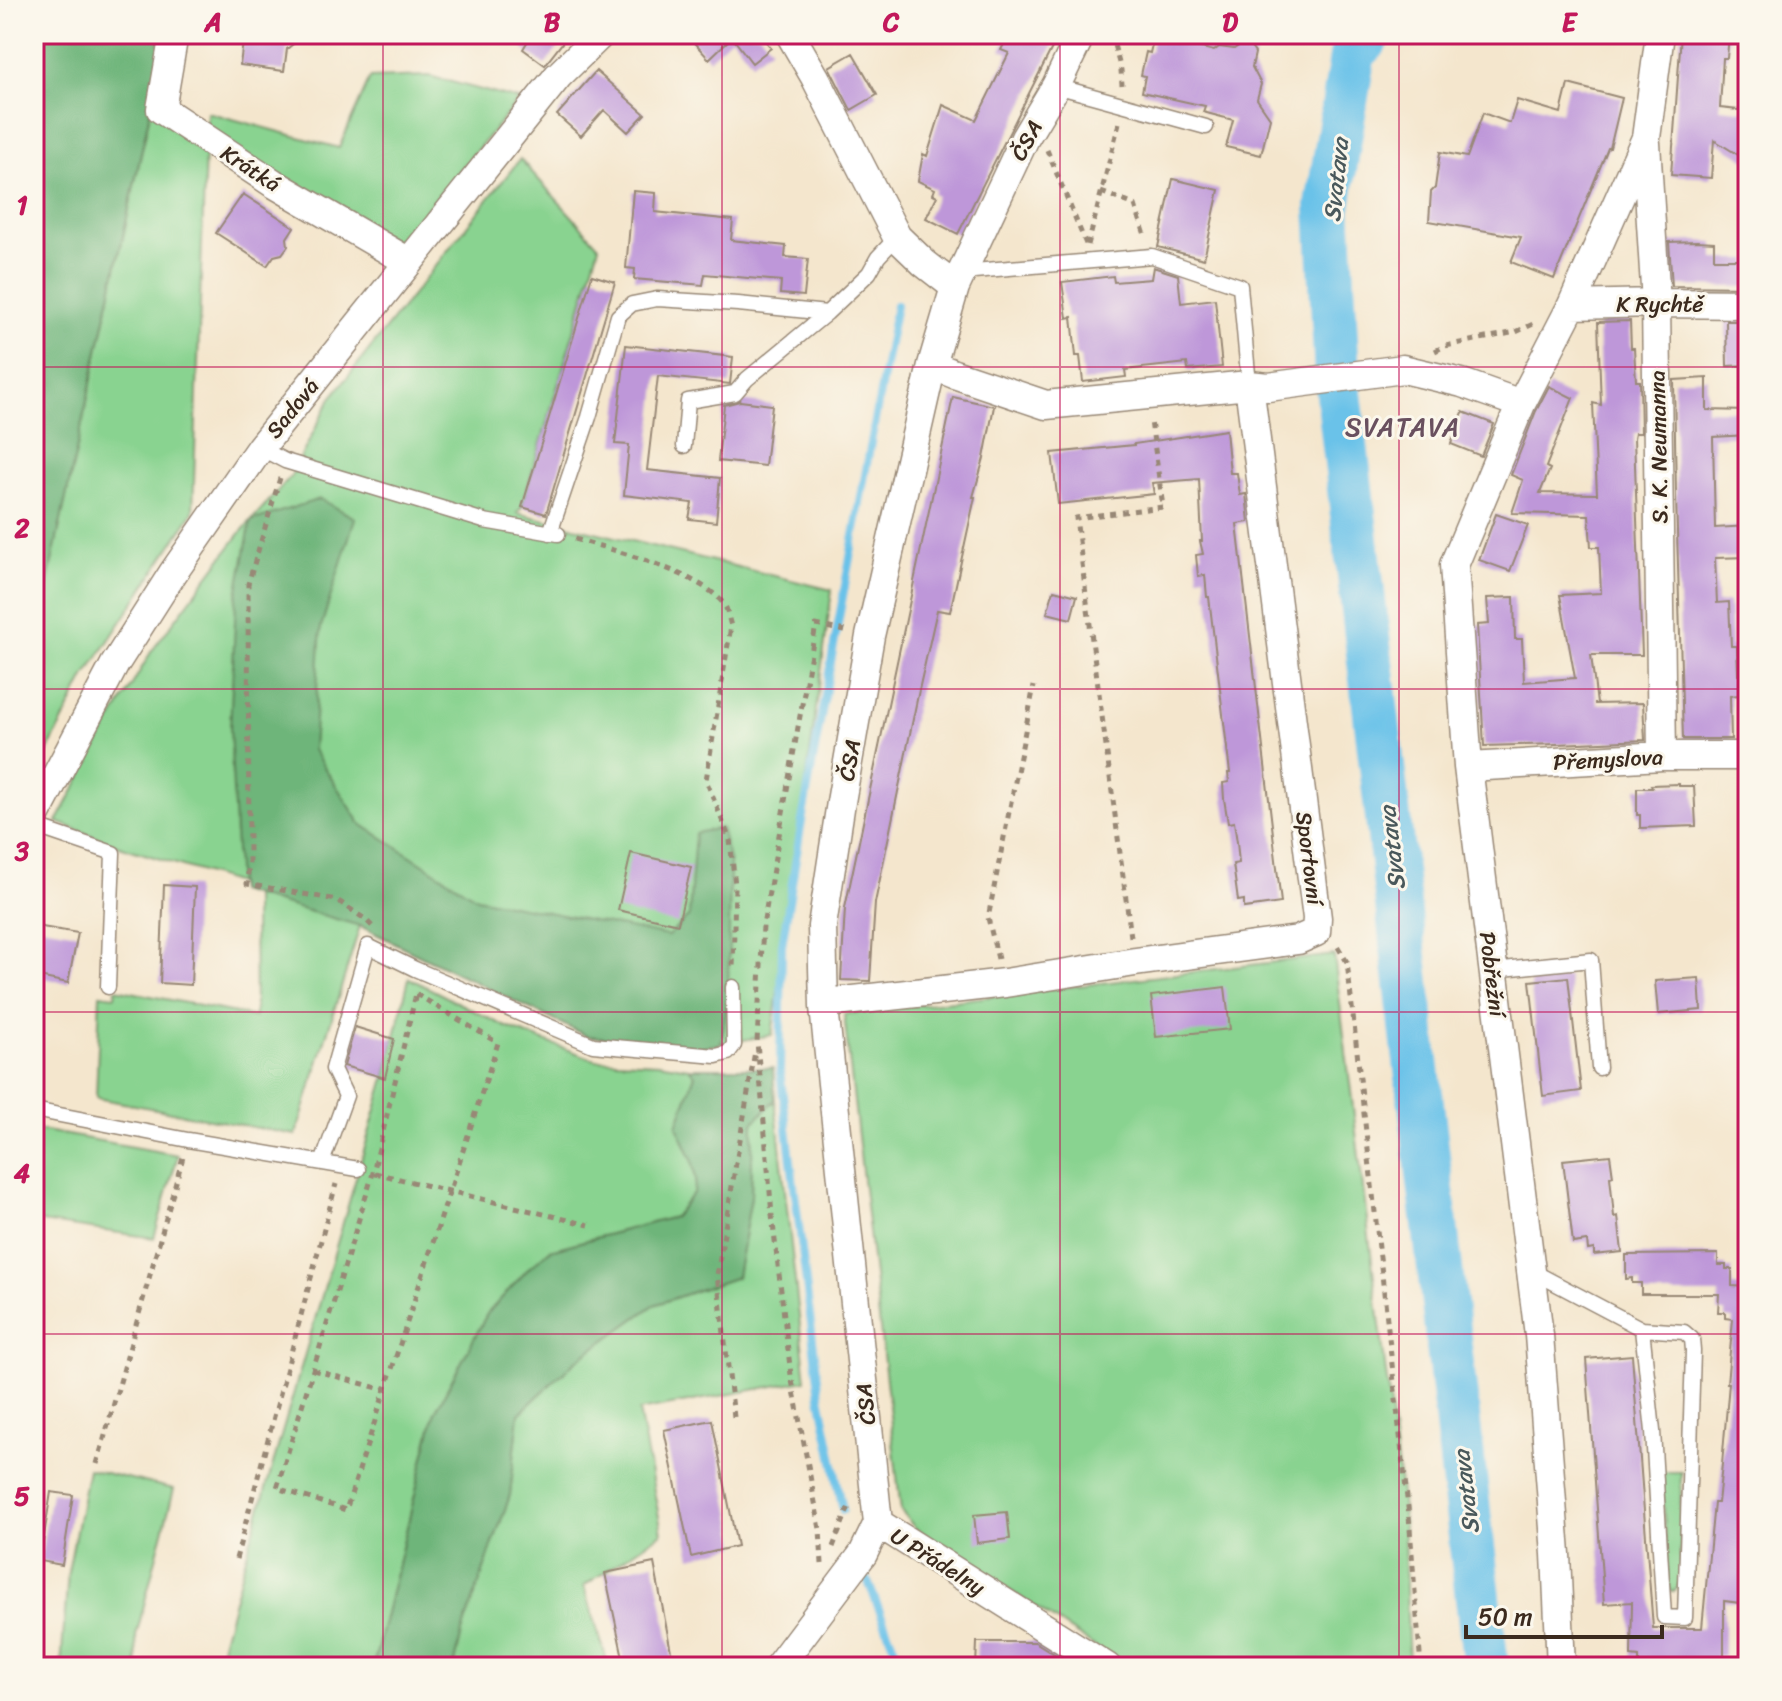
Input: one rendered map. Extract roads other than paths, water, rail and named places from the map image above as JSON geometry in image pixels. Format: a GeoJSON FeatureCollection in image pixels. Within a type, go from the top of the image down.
{"type":"FeatureCollection","features":[{"type":"Feature","properties":{"kind":"street","name":"Krátká"},"geometry":{"type":"LineString","coordinates":[[174,34],[161,109],[273,183],[409,262]]}},
{"type":"Feature","properties":{"kind":"street","name":"Sadová"},"geometry":{"type":"LineString","coordinates":[[34,818],[115,664],[173,573],[273,455],[409,262],[558,76],[601,34]]}},
{"type":"Feature","properties":{"kind":"street"},"geometry":{"type":"LineString","coordinates":[[790,34],[897,237],[924,263],[959,280]]}},
{"type":"Feature","properties":{"kind":"street","name":"ČSA"},"geometry":{"type":"LineString","coordinates":[[876,1528],[824,1007],[822,926],[870,636],[932,365],[959,280],[1025,138],[1056,86],[1081,34]]}},
{"type":"Feature","properties":{"kind":"street","name":"S. K. Neumanna"},"geometry":{"type":"LineString","coordinates":[[1660,34],[1646,138],[1656,303],[1662,756]]}},
{"type":"Feature","properties":{"kind":"street","name":"S. K. Neumanna"},"geometry":{"type":"LineString","coordinates":[[1572,305],[1646,138]]}},
{"type":"Feature","properties":{"kind":"street","name":"K Rychtě"},"geometry":{"type":"LineString","coordinates":[[1572,305],[1748,304]]}},
{"type":"Feature","properties":{"kind":"street","name":"Pobřežní"},"geometry":{"type":"LineString","coordinates":[[1561,1667],[1555,1538],[1539,1335],[1468,767],[1454,565],[1521,404],[1572,305]]}},
{"type":"Feature","properties":{"kind":"street"},"geometry":{"type":"LineString","coordinates":[[932,365],[1046,405],[1403,369],[1462,383],[1521,404]]}},
{"type":"Feature","properties":{"kind":"street","name":"Sportovní"},"geometry":{"type":"LineString","coordinates":[[824,1007],[836,1002],[1005,983],[1298,940],[1316,932],[1317,918],[1258,386]]}},
{"type":"Feature","properties":{"kind":"street","name":"Přemyslova"},"geometry":{"type":"LineString","coordinates":[[1468,767],[1662,756],[1748,756]]}},
{"type":"Feature","properties":{"kind":"street","name":"U Přádelny"},"geometry":{"type":"LineString","coordinates":[[778,1667],[850,1573],[876,1528],[1107,1667]]}},
{"type":"Feature","properties":{"kind":"lane"},"geometry":{"type":"LineString","coordinates":[[1056,86],[1206,127]]}},
{"type":"Feature","properties":{"kind":"lane"},"geometry":{"type":"LineString","coordinates":[[684,446],[688,401],[735,393],[747,379],[827,313],[869,273],[878,257],[897,237]]}},
{"type":"Feature","properties":{"kind":"lane"},"geometry":{"type":"LineString","coordinates":[[959,280],[1152,256],[1240,286],[1258,386]]}},
{"type":"Feature","properties":{"kind":"lane"},"geometry":{"type":"LineString","coordinates":[[273,455],[484,521],[554,533],[618,316],[632,304],[657,299],[827,313]]}},
{"type":"Feature","properties":{"kind":"lane"},"geometry":{"type":"LineString","coordinates":[[34,826],[113,853],[108,987]]}},
{"type":"Feature","properties":{"kind":"lane"},"geometry":{"type":"LineString","coordinates":[[322,1163],[346,1096],[333,1069],[368,946],[593,1045],[716,1056],[728,1053],[734,1045],[733,987]]}},
{"type":"Feature","properties":{"kind":"lane"},"geometry":{"type":"LineString","coordinates":[[1493,970],[1591,960],[1599,1068]]}},
{"type":"Feature","properties":{"kind":"lane"},"geometry":{"type":"LineString","coordinates":[[34,1110],[366,1171]]}},
{"type":"Feature","properties":{"kind":"lane"},"geometry":{"type":"LineString","coordinates":[[1530,1270],[1642,1329],[1684,1332],[1692,1339],[1685,1618],[1664,1617],[1653,1431],[1642,1329]]}},
{"type":"Feature","properties":{"kind":"waterway"},"geometry":{"type":"LineString","coordinates":[[1321,34],[1364,42]]}},
{"type":"Feature","properties":{"kind":"waterway","name":"Svatava"},"geometry":{"type":"LineString","coordinates":[[1368,34],[1353,52],[1328,206],[1337,376],[1486,1667]]}},
{"type":"Feature","properties":{"kind":"waterway"},"geometry":{"type":"LineString","coordinates":[[843,1510],[820,1397],[780,1071],[782,945],[896,305]]}},
{"type":"Feature","properties":{"kind":"waterway"},"geometry":{"type":"LineString","coordinates":[[867,1579],[902,1667]]}},
{"type":"Feature","properties":{"kind":"district","name":"SVATAVA"},"geometry":{"type":"Point","coordinates":[1403,427]}}]}
